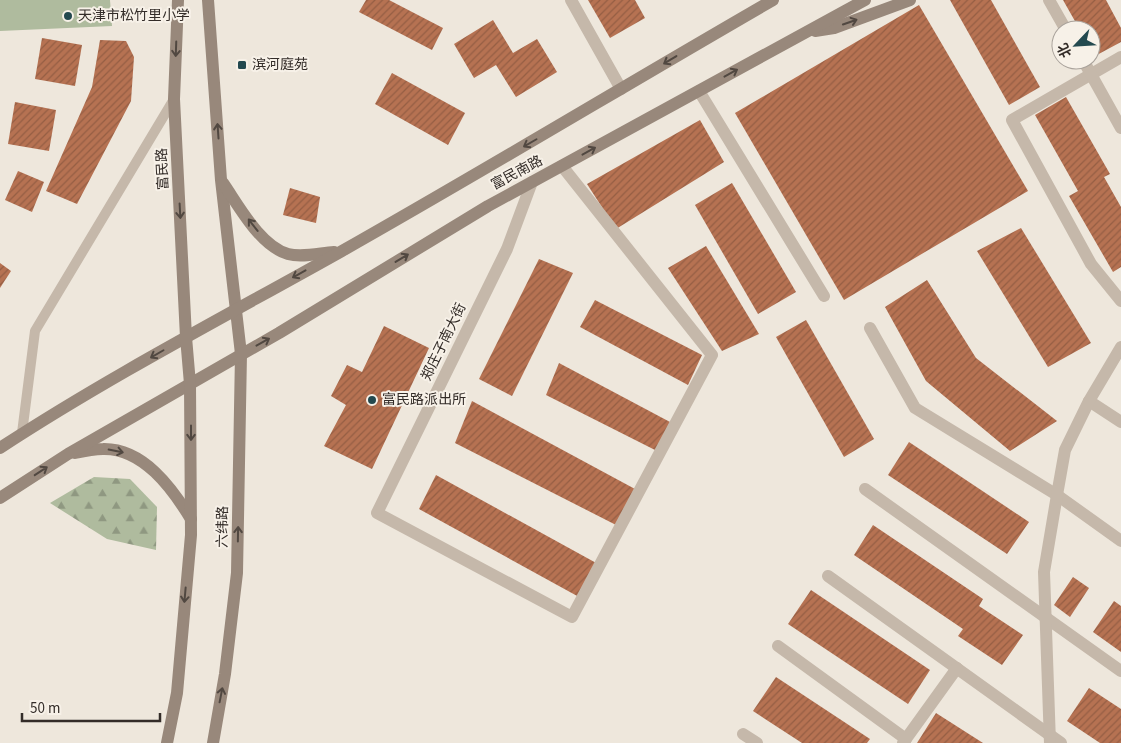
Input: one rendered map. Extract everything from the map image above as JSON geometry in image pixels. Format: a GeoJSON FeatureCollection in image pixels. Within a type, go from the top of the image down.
{"type":"FeatureCollection","features":[{"type":"Feature","properties":{"kind":"main road","name":"富民路"},"geometry":{"type":"LineString","coordinates":[[178,0],[174,99],[190,384]]}},
{"type":"Feature","properties":{"kind":"main road"},"geometry":{"type":"LineString","coordinates":[[208,0],[221,180],[236,309]]}},
{"type":"Feature","properties":{"kind":"main road","name":"富民南路"},"geometry":{"type":"LineString","coordinates":[[342,251],[773,0]]}},
{"type":"Feature","properties":{"kind":"main road","name":"富民南路"},"geometry":{"type":"LineString","coordinates":[[190,384],[279,333],[488,206],[864,0]]}},
{"type":"Feature","properties":{"kind":"main road"},"geometry":{"type":"LineString","coordinates":[[802,33],[834,28],[910,0]]}},
{"type":"Feature","properties":{"kind":"main road"},"geometry":{"type":"LineString","coordinates":[[221,180],[267,243],[288,254],[306,255],[342,251]]}},
{"type":"Feature","properties":{"kind":"main road"},"geometry":{"type":"LineString","coordinates":[[0,448],[186,337],[342,251]]}},
{"type":"Feature","properties":{"kind":"main road","name":"六纬路"},"geometry":{"type":"LineString","coordinates":[[212,743],[225,674],[237,573],[241,354],[236,309]]}},
{"type":"Feature","properties":{"kind":"main road"},"geometry":{"type":"LineString","coordinates":[[0,498],[68,454],[190,384],[191,519],[177,693],[167,743]]}},
{"type":"Feature","properties":{"kind":"main road"},"geometry":{"type":"LineString","coordinates":[[68,454],[104,449],[128,453],[144,463],[163,481],[179,500],[191,519]]}},
{"type":"Feature","properties":{"kind":"street"},"geometry":{"type":"LineString","coordinates":[[571,0],[621,89]]}},
{"type":"Feature","properties":{"kind":"street"},"geometry":{"type":"LineString","coordinates":[[1048,0],[1060,20]]}},
{"type":"Feature","properties":{"kind":"street"},"geometry":{"type":"LineString","coordinates":[[1121,56],[1012,120],[1091,264],[1121,301]]}},
{"type":"Feature","properties":{"kind":"street"},"geometry":{"type":"LineString","coordinates":[[1088,70],[1121,128]]}},
{"type":"Feature","properties":{"kind":"street"},"geometry":{"type":"LineString","coordinates":[[699,91],[824,296]]}},
{"type":"Feature","properties":{"kind":"street","name":"郑庄子南大街"},"geometry":{"type":"LineString","coordinates":[[532,182],[507,249],[377,513],[572,617],[712,355],[562,166]]}},
{"type":"Feature","properties":{"kind":"street"},"geometry":{"type":"LineString","coordinates":[[870,328],[915,408],[1057,495],[1121,541]]}},
{"type":"Feature","properties":{"kind":"street"},"geometry":{"type":"LineString","coordinates":[[1050,739],[1044,572],[1065,450],[1089,401],[1121,347]]}},
{"type":"Feature","properties":{"kind":"street"},"geometry":{"type":"LineString","coordinates":[[1089,401],[1121,422]]}},
{"type":"Feature","properties":{"kind":"street"},"geometry":{"type":"LineString","coordinates":[[866,489],[1121,671]]}},
{"type":"Feature","properties":{"kind":"street"},"geometry":{"type":"LineString","coordinates":[[828,576],[956,668],[1050,739],[1061,743]]}},
{"type":"Feature","properties":{"kind":"street"},"geometry":{"type":"LineString","coordinates":[[778,646],[904,741],[956,668]]}},
{"type":"Feature","properties":{"kind":"street"},"geometry":{"type":"LineString","coordinates":[[743,734],[757,743]]}},
{"type":"Feature","properties":{"kind":"lane"},"geometry":{"type":"LineString","coordinates":[[22,434],[36,331],[174,99]]}},
{"type":"Feature","properties":{"kind":"green space","name":"天津市松竹里小学"},"geometry":{"type":"Polygon","coordinates":[[[0,0],[110,0],[112,26],[0,31],[0,0]]]}},
{"type":"Feature","properties":{"kind":"green space"},"geometry":{"type":"Polygon","coordinates":[[[94,477],[130,479],[157,507],[156,550],[107,539],[50,503],[94,477]]]}},
{"type":"Feature","properties":{"kind":"building"},"geometry":{"type":"Polygon","coordinates":[[[366,0],[389,0],[443,28],[432,50],[359,12],[366,0]]]}},
{"type":"Feature","properties":{"kind":"building"},"geometry":{"type":"Polygon","coordinates":[[[588,0],[635,0],[645,18],[610,38],[588,0]]]}},
{"type":"Feature","properties":{"kind":"building"},"geometry":{"type":"Polygon","coordinates":[[[950,0],[991,0],[1040,87],[1009,105],[950,0]]]}},
{"type":"Feature","properties":{"kind":"building"},"geometry":{"type":"Polygon","coordinates":[[[1063,0],[1106,0],[1121,28],[1121,42],[1101,53],[1101,20],[1074,20],[1063,0]]]}},
{"type":"Feature","properties":{"kind":"building"},"geometry":{"type":"Polygon","coordinates":[[[919,5],[1028,191],[844,300],[735,113],[919,5]]]}},
{"type":"Feature","properties":{"kind":"building"},"geometry":{"type":"Polygon","coordinates":[[[493,20],[513,53],[537,39],[557,72],[516,97],[496,65],[474,78],[454,44],[493,20]]]}},
{"type":"Feature","properties":{"kind":"building"},"geometry":{"type":"Polygon","coordinates":[[[42,38],[82,45],[75,86],[35,79],[42,38]]]}},
{"type":"Feature","properties":{"kind":"building"},"geometry":{"type":"Polygon","coordinates":[[[100,40],[126,41],[134,57],[131,101],[77,204],[46,191],[92,87],[100,40]]]}},
{"type":"Feature","properties":{"kind":"building"},"geometry":{"type":"Polygon","coordinates":[[[392,73],[465,113],[448,145],[375,104],[392,73]]]}},
{"type":"Feature","properties":{"kind":"building"},"geometry":{"type":"Polygon","coordinates":[[[1066,97],[1110,174],[1104,177],[1121,207],[1121,267],[1113,272],[1069,196],[1078,191],[1035,115],[1066,97]]]}},
{"type":"Feature","properties":{"kind":"building"},"geometry":{"type":"Polygon","coordinates":[[[15,102],[56,110],[49,151],[8,144],[15,102]]]}},
{"type":"Feature","properties":{"kind":"building"},"geometry":{"type":"Polygon","coordinates":[[[700,120],[724,162],[616,229],[587,184],[700,120]]]}},
{"type":"Feature","properties":{"kind":"building"},"geometry":{"type":"Polygon","coordinates":[[[18,171],[44,182],[32,212],[5,200],[18,171]]]}},
{"type":"Feature","properties":{"kind":"building"},"geometry":{"type":"Polygon","coordinates":[[[732,183],[796,292],[758,314],[695,205],[732,183]]]}},
{"type":"Feature","properties":{"kind":"building"},"geometry":{"type":"Polygon","coordinates":[[[290,188],[320,197],[316,223],[283,215],[290,188]]]}},
{"type":"Feature","properties":{"kind":"building"},"geometry":{"type":"Polygon","coordinates":[[[1021,228],[1091,343],[1048,367],[977,251],[1021,228]]]}},
{"type":"Feature","properties":{"kind":"building"},"geometry":{"type":"Polygon","coordinates":[[[706,246],[759,334],[722,351],[668,268],[706,246]]]}},
{"type":"Feature","properties":{"kind":"building"},"geometry":{"type":"Polygon","coordinates":[[[539,259],[573,273],[512,396],[479,379],[539,259]]]}},
{"type":"Feature","properties":{"kind":"building"},"geometry":{"type":"Polygon","coordinates":[[[0,263],[11,271],[0,288],[0,263]]]}},
{"type":"Feature","properties":{"kind":"building"},"geometry":{"type":"Polygon","coordinates":[[[927,280],[976,358],[1057,421],[1010,451],[926,381],[885,307],[927,280]]]}},
{"type":"Feature","properties":{"kind":"building"},"geometry":{"type":"Polygon","coordinates":[[[595,300],[702,355],[688,385],[580,327],[595,300]]]}},
{"type":"Feature","properties":{"kind":"building"},"geometry":{"type":"Polygon","coordinates":[[[806,320],[874,439],[844,457],[776,337],[806,320]]]}},
{"type":"Feature","properties":{"kind":"building","name":"富民路派出所"},"geometry":{"type":"Polygon","coordinates":[[[384,326],[429,348],[372,469],[324,446],[346,405],[331,396],[347,365],[362,372],[384,326]]]}},
{"type":"Feature","properties":{"kind":"building"},"geometry":{"type":"Polygon","coordinates":[[[559,363],[670,422],[657,451],[546,395],[559,363]]]}},
{"type":"Feature","properties":{"kind":"building"},"geometry":{"type":"Polygon","coordinates":[[[472,401],[635,489],[618,526],[455,443],[472,401]]]}},
{"type":"Feature","properties":{"kind":"building"},"geometry":{"type":"Polygon","coordinates":[[[909,442],[1029,522],[1007,554],[888,475],[909,442]]]}},
{"type":"Feature","properties":{"kind":"building"},"geometry":{"type":"Polygon","coordinates":[[[436,475],[598,564],[579,597],[419,509],[436,475]]]}},
{"type":"Feature","properties":{"kind":"building"},"geometry":{"type":"Polygon","coordinates":[[[873,525],[983,599],[979,606],[1023,635],[1002,665],[958,636],[963,629],[854,555],[873,525]]]}},
{"type":"Feature","properties":{"kind":"building"},"geometry":{"type":"Polygon","coordinates":[[[1073,577],[1089,588],[1070,617],[1054,605],[1073,577]]]}},
{"type":"Feature","properties":{"kind":"building"},"geometry":{"type":"Polygon","coordinates":[[[811,590],[930,670],[908,704],[788,624],[811,590]]]}},
{"type":"Feature","properties":{"kind":"building"},"geometry":{"type":"Polygon","coordinates":[[[1114,601],[1121,606],[1121,652],[1093,632],[1114,601]]]}},
{"type":"Feature","properties":{"kind":"building"},"geometry":{"type":"Polygon","coordinates":[[[776,677],[870,739],[867,743],[802,743],[753,711],[776,677]]]}},
{"type":"Feature","properties":{"kind":"building"},"geometry":{"type":"Polygon","coordinates":[[[1089,688],[1121,709],[1121,743],[1100,743],[1067,721],[1089,688]]]}},
{"type":"Feature","properties":{"kind":"building"},"geometry":{"type":"Polygon","coordinates":[[[936,713],[983,743],[917,743],[936,713]]]}},
{"type":"Feature","properties":{"kind":"place","name":"天津市松竹里小学"},"geometry":{"type":"Point","coordinates":[68,16]}},
{"type":"Feature","properties":{"kind":"place","name":"滨河庭苑"},"geometry":{"type":"Point","coordinates":[242,65]}},
{"type":"Feature","properties":{"kind":"place","name":"富民路派出所"},"geometry":{"type":"Point","coordinates":[372,400]}}]}
